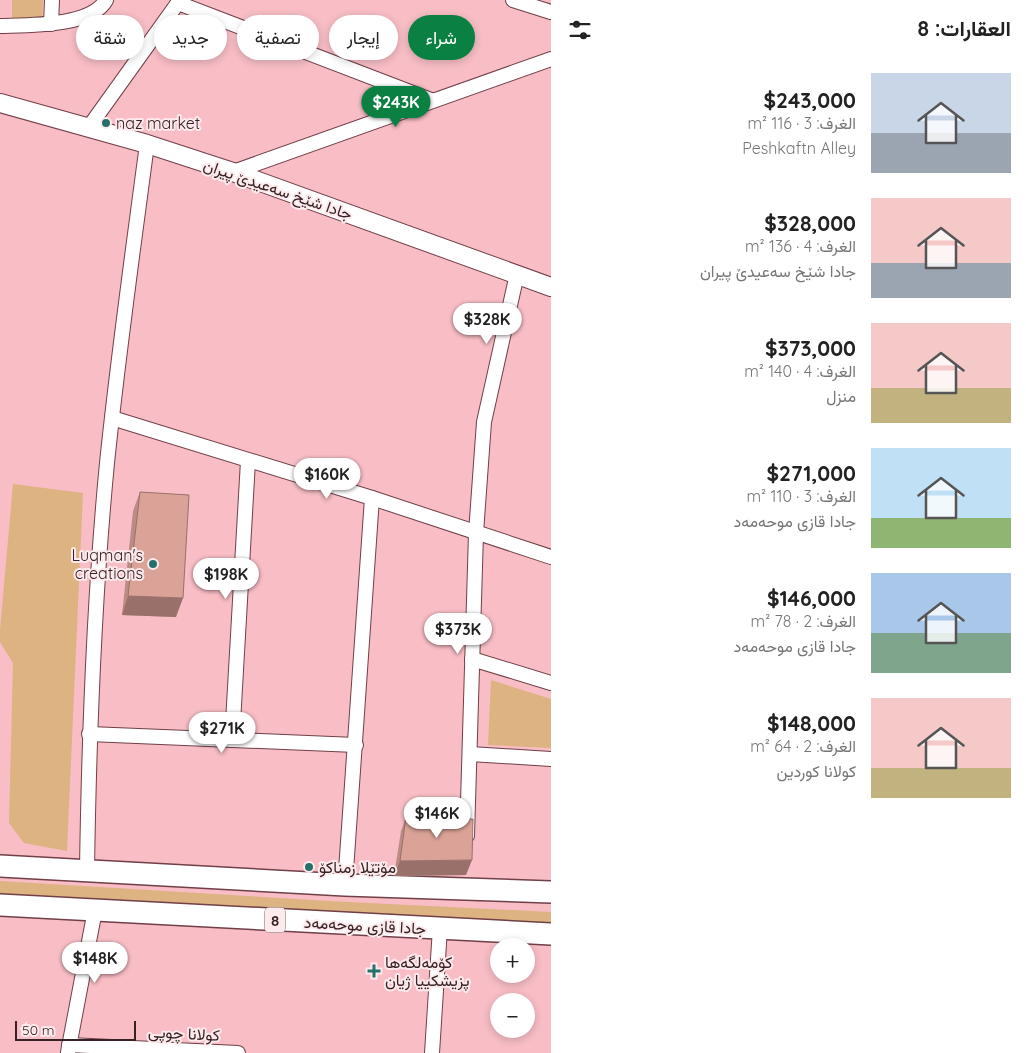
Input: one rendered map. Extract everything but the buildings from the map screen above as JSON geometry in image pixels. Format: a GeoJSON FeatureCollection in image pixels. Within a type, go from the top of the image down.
{"type":"FeatureCollection","features":[{"type":"Feature","properties":{"kind":"main road"},"geometry":{"type":"LineString","coordinates":[[0,866],[345,885],[466,882],[551,892]]}},
{"type":"Feature","properties":{"kind":"main road","name":"جادا قازی موحەمەد"},"geometry":{"type":"LineString","coordinates":[[0,905],[551,934]]}},
{"type":"Feature","properties":{"kind":"street"},"geometry":{"type":"LineString","coordinates":[[51,24],[52,0]]}},
{"type":"Feature","properties":{"kind":"street"},"geometry":{"type":"LineString","coordinates":[[0,26],[51,24],[84,17],[103,5],[106,0]]}},
{"type":"Feature","properties":{"kind":"street"},"geometry":{"type":"LineString","coordinates":[[513,0],[551,12]]}},
{"type":"Feature","properties":{"kind":"street"},"geometry":{"type":"LineString","coordinates":[[90,128],[179,1],[431,100]]}},
{"type":"Feature","properties":{"kind":"street"},"geometry":{"type":"LineString","coordinates":[[233,172],[551,58]]}},
{"type":"Feature","properties":{"kind":"street","name":"جادا شێخ سەعیدێ پیران"},"geometry":{"type":"LineString","coordinates":[[0,103],[147,144],[233,172],[551,287]]}},
{"type":"Feature","properties":{"kind":"street"},"geometry":{"type":"LineString","coordinates":[[87,870],[90,734],[103,509],[112,418],[147,144]]}},
{"type":"Feature","properties":{"kind":"street"},"geometry":{"type":"LineString","coordinates":[[467,850],[476,533],[484,422],[517,274]]}},
{"type":"Feature","properties":{"kind":"street"},"geometry":{"type":"LineString","coordinates":[[112,418],[372,498],[551,557]]}},
{"type":"Feature","properties":{"kind":"street"},"geometry":{"type":"LineString","coordinates":[[232,740],[248,461]]}},
{"type":"Feature","properties":{"kind":"street"},"geometry":{"type":"LineString","coordinates":[[345,885],[372,498]]}},
{"type":"Feature","properties":{"kind":"street"},"geometry":{"type":"LineString","coordinates":[[472,659],[551,683]]}},
{"type":"Feature","properties":{"kind":"street"},"geometry":{"type":"LineString","coordinates":[[90,734],[356,745]]}},
{"type":"Feature","properties":{"kind":"street"},"geometry":{"type":"LineString","coordinates":[[470,754],[551,759]]}},
{"type":"Feature","properties":{"kind":"street"},"geometry":{"type":"LineString","coordinates":[[68,1049],[95,910]]}},
{"type":"Feature","properties":{"kind":"street"},"geometry":{"type":"LineString","coordinates":[[432,1053],[440,928]]}},
{"type":"Feature","properties":{"kind":"street","name":"کولانا چوپی"},"geometry":{"type":"LineString","coordinates":[[68,1049],[238,1053]]}},
{"type":"Feature","properties":{"kind":"shaded area"},"geometry":{"type":"Polygon","coordinates":[[[12,0],[43,0],[42,19],[12,18],[12,0]]]}},
{"type":"Feature","properties":{"kind":"shaded area"},"geometry":{"type":"Polygon","coordinates":[[[13,484],[83,493],[67,851],[24,843],[9,823],[13,663],[0,642],[0,630],[13,484]]]}},
{"type":"Feature","properties":{"kind":"shaded area"},"geometry":{"type":"Polygon","coordinates":[[[491,680],[551,699],[551,748],[488,745],[491,680]]]}},
{"type":"Feature","properties":{"kind":"shaded area"},"geometry":{"type":"Polygon","coordinates":[[[0,881],[551,912],[551,927],[0,897],[0,881]]]}},
{"type":"Feature","properties":{"kind":"place","name":"naz market"},"geometry":{"type":"Point","coordinates":[106,123]}},
{"type":"Feature","properties":{"kind":"place","name":"Luqman's creations"},"geometry":{"type":"Point","coordinates":[153,564]}},
{"type":"Feature","properties":{"kind":"place","name":"مۆتێلا زمناکۆ"},"geometry":{"type":"Point","coordinates":[309,867]}},
{"type":"Feature","properties":{"kind":"place","name":"کۆمەلگەها پزیشکییا ژیان"},"geometry":{"type":"Point","coordinates":[374,971]}}]}
